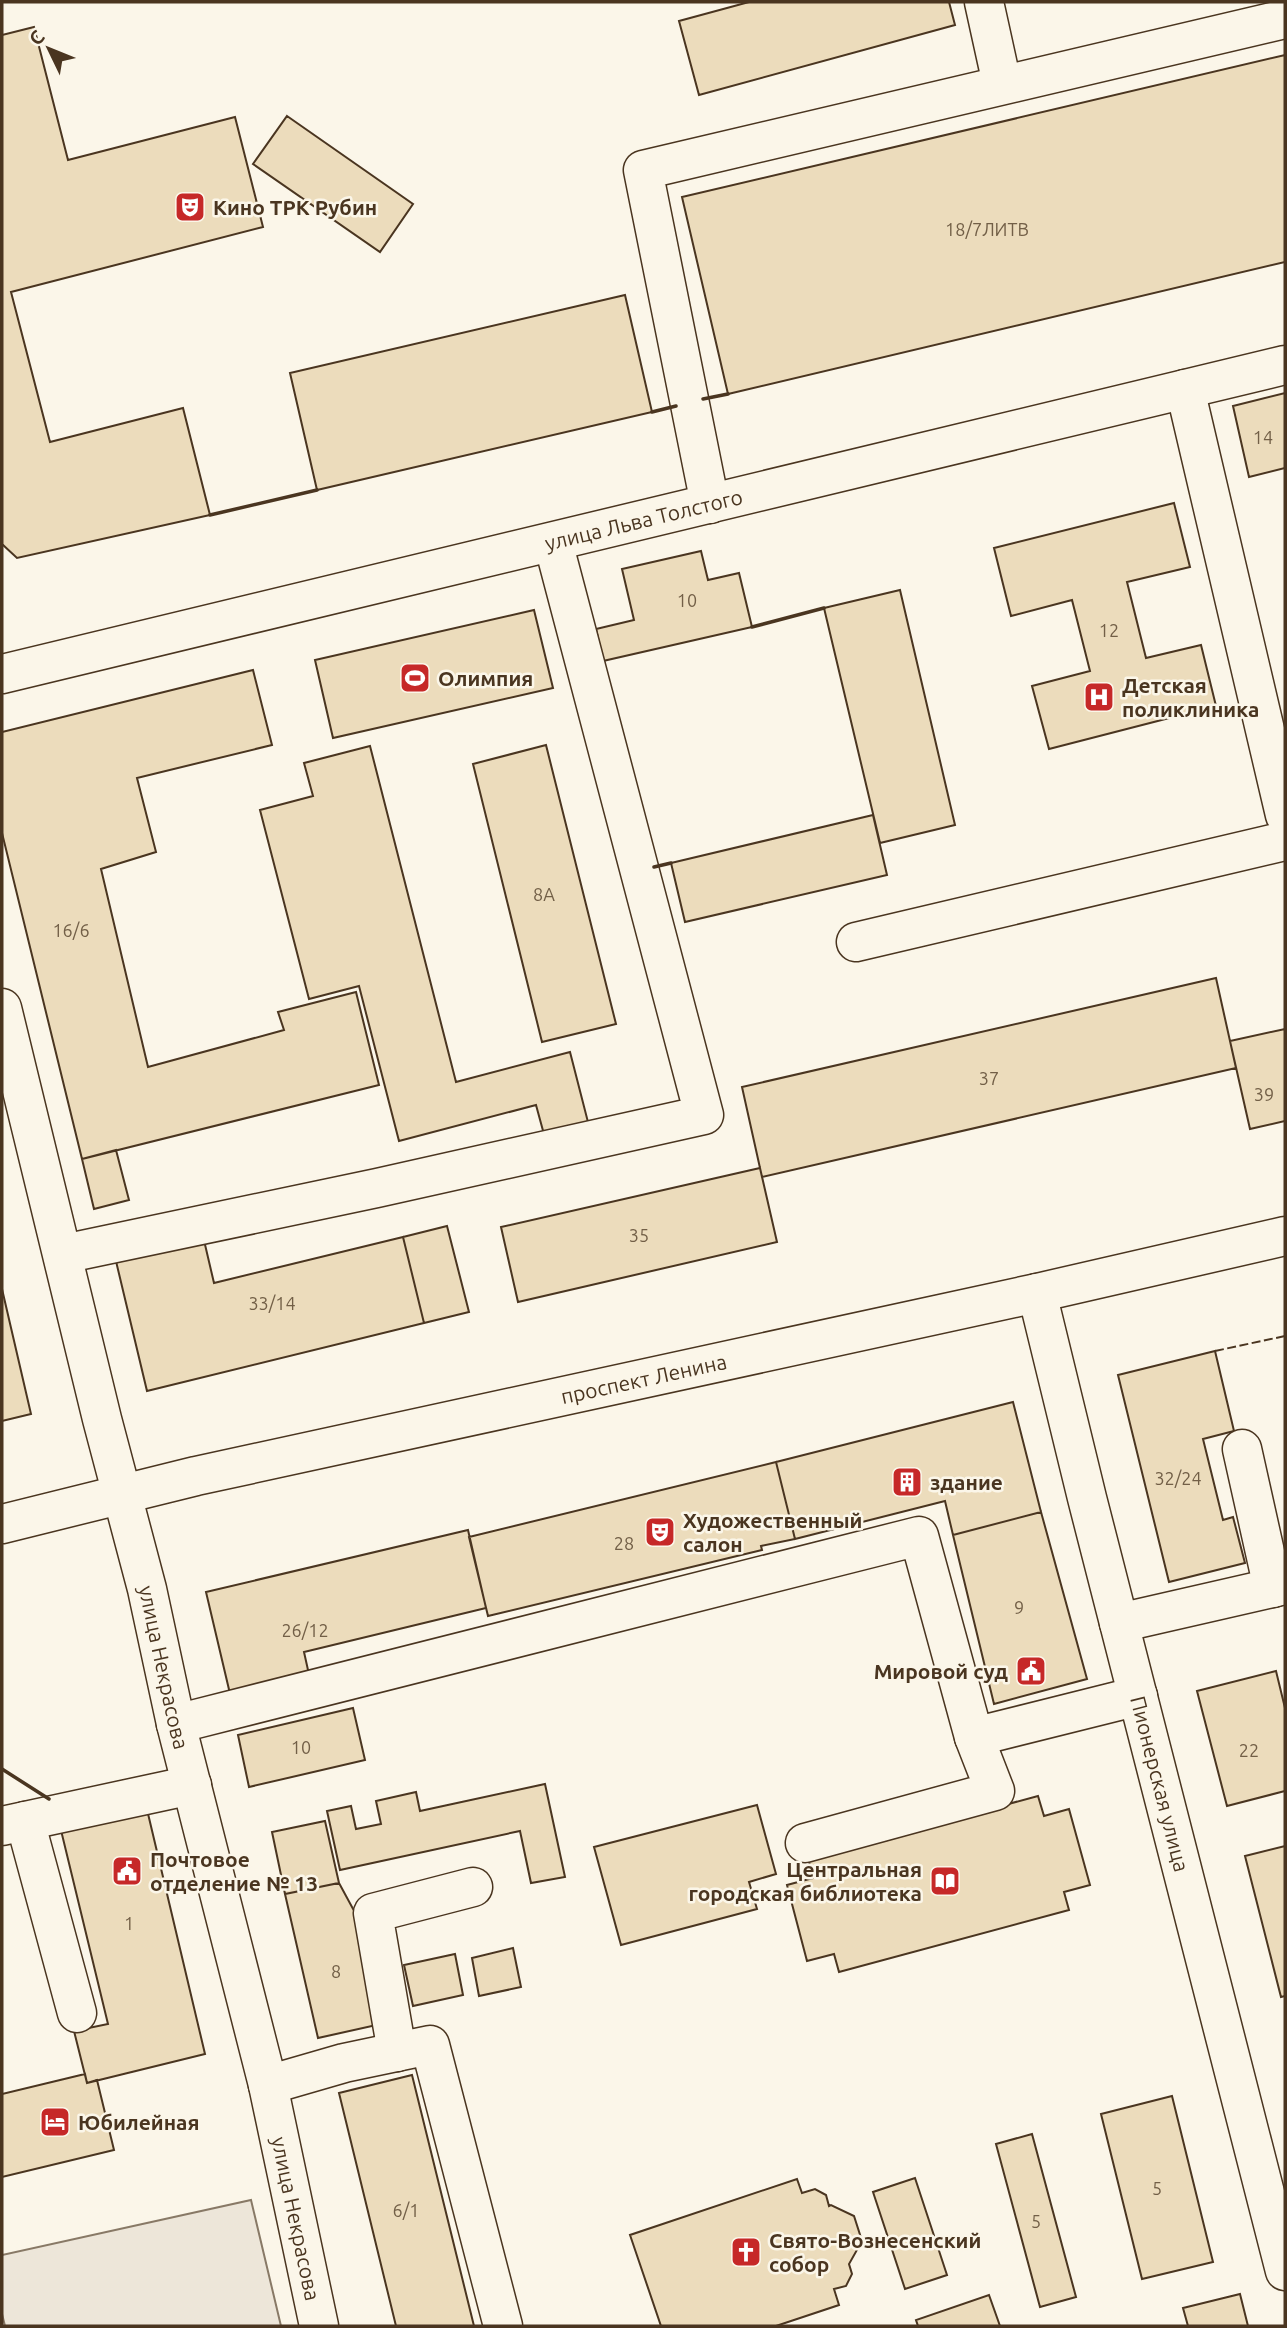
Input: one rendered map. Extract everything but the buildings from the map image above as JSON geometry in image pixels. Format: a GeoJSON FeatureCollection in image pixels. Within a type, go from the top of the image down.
{"type":"FeatureCollection","features":[{"type":"Feature","properties":{"kind":"street"},"geometry":{"type":"LineString","coordinates":[[984,2],[1002,84]]}},
{"type":"Feature","properties":{"kind":"street"},"geometry":{"type":"LineString","coordinates":[[710,504],[643,170],[1285,19]]}},
{"type":"Feature","properties":{"kind":"street","name":"улица Льва Толстого"},"geometry":{"type":"LineString","coordinates":[[2,674],[1285,365]]}},
{"type":"Feature","properties":{"kind":"street"},"geometry":{"type":"LineString","coordinates":[[1185,389],[1285,815]]}},
{"type":"Feature","properties":{"kind":"street"},"geometry":{"type":"LineString","coordinates":[[63,1254],[704,1115],[553,542]]}},
{"type":"Feature","properties":{"kind":"street"},"geometry":{"type":"LineString","coordinates":[[856,942],[1285,841]]}},
{"type":"Feature","properties":{"kind":"street","name":"улица Некрасова"},"geometry":{"type":"LineString","coordinates":[[2,1008],[102,1419],[147,1589],[176,1724],[268,2085],[319,2326]]}},
{"type":"Feature","properties":{"kind":"street","name":"проспект Ленина"},"geometry":{"type":"LineString","coordinates":[[2,1524],[250,1464],[1037,1293],[1285,1236]]}},
{"type":"Feature","properties":{"kind":"street","name":"Пионерская улица"},"geometry":{"type":"LineString","coordinates":[[1037,1293],[1285,2271]]}},
{"type":"Feature","properties":{"kind":"street"},"geometry":{"type":"LineString","coordinates":[[1119,1623],[1279,1586],[1242,1449]]}},
{"type":"Feature","properties":{"kind":"street"},"geometry":{"type":"LineString","coordinates":[[176,1724],[919,1536],[974,1737],[995,1791],[805,1843]]}},
{"type":"Feature","properties":{"kind":"street"},"geometry":{"type":"LineString","coordinates":[[974,1737],[1138,1696]]}},
{"type":"Feature","properties":{"kind":"street"},"geometry":{"type":"LineString","coordinates":[[77,2013],[13,1823],[192,1785]]}},
{"type":"Feature","properties":{"kind":"street"},"geometry":{"type":"LineString","coordinates":[[397,2052],[373,1913],[473,1887]]}},
{"type":"Feature","properties":{"kind":"street"},"geometry":{"type":"LineString","coordinates":[[268,2085],[344,2063],[430,2045],[503,2326]]}},
{"type":"Feature","properties":{"kind":"shaded area"},"geometry":{"type":"Polygon","coordinates":[[[251,2200],[281,2326],[5,2326],[2,2314],[2,2255],[251,2200]]]}},
{"type":"Feature","properties":{"kind":"fence"},"geometry":{"type":"LineString","coordinates":[[1215,1351],[1285,1336]]}},
{"type":"Feature","properties":{"kind":"wall"},"geometry":{"type":"LineString","coordinates":[[703,399],[728,394]]}},
{"type":"Feature","properties":{"kind":"wall"},"geometry":{"type":"LineString","coordinates":[[652,412],[676,406]]}},
{"type":"Feature","properties":{"kind":"wall"},"geometry":{"type":"LineString","coordinates":[[210,515],[317,490]]}},
{"type":"Feature","properties":{"kind":"wall"},"geometry":{"type":"LineString","coordinates":[[752,627],[824,608]]}},
{"type":"Feature","properties":{"kind":"wall"},"geometry":{"type":"LineString","coordinates":[[654,867],[671,863]]}},
{"type":"Feature","properties":{"kind":"wall"},"geometry":{"type":"LineString","coordinates":[[2,1769],[49,1799]]}},
{"type":"Feature","properties":{"kind":"place","name":"Кино ТРК Рубин"},"geometry":{"type":"Point","coordinates":[190,207]}},
{"type":"Feature","properties":{"kind":"place","name":"Олимпия"},"geometry":{"type":"Point","coordinates":[415,678]}},
{"type":"Feature","properties":{"kind":"place","name":"Детская поликлиника"},"geometry":{"type":"Point","coordinates":[1099,697]}},
{"type":"Feature","properties":{"kind":"place","name":"здание"},"geometry":{"type":"Point","coordinates":[907,1482]}},
{"type":"Feature","properties":{"kind":"place","name":"Художественный салон"},"geometry":{"type":"Point","coordinates":[660,1532]}},
{"type":"Feature","properties":{"kind":"place","name":"Мировой суд"},"geometry":{"type":"Point","coordinates":[1031,1671]}},
{"type":"Feature","properties":{"kind":"place","name":"Почтовое отделение № 13"},"geometry":{"type":"Point","coordinates":[127,1871]}},
{"type":"Feature","properties":{"kind":"place","name":"Центральная городская библиотека"},"geometry":{"type":"Point","coordinates":[945,1881]}},
{"type":"Feature","properties":{"kind":"place","name":"Юбилейная"},"geometry":{"type":"Point","coordinates":[55,2122]}},
{"type":"Feature","properties":{"kind":"place","name":"Свято-Вознесенский собор"},"geometry":{"type":"Point","coordinates":[746,2252]}}]}
